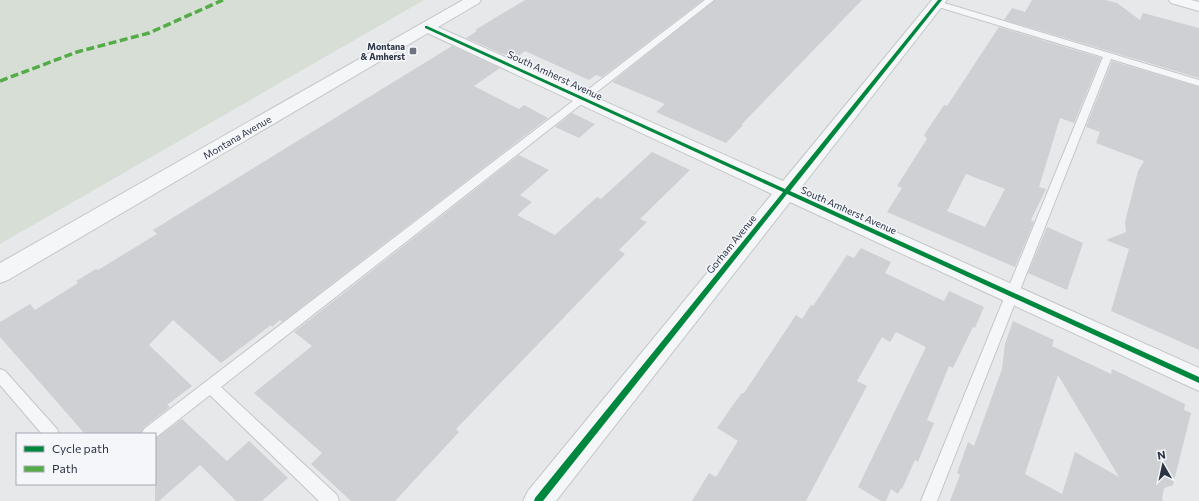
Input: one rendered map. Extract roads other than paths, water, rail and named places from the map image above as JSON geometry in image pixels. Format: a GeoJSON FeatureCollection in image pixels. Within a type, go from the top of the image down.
{"type":"FeatureCollection","features":[{"type":"Feature","properties":{"kind":"street","name":"Montana Avenue"},"geometry":{"type":"LineString","coordinates":[[0,274],[474,0]]}},
{"type":"Feature","properties":{"kind":"street"},"geometry":{"type":"LineString","coordinates":[[1176,0],[1199,7]]}},
{"type":"Feature","properties":{"kind":"street","name":"Gorham Avenue"},"geometry":{"type":"LineString","coordinates":[[538,501],[939,2]]}},
{"type":"Feature","properties":{"kind":"street","name":"South Amherst Avenue"},"geometry":{"type":"LineString","coordinates":[[426,27],[1199,380]]}},
{"type":"Feature","properties":{"kind":"lane"},"geometry":{"type":"LineString","coordinates":[[150,433],[710,0]]}},
{"type":"Feature","properties":{"kind":"lane"},"geometry":{"type":"LineString","coordinates":[[939,2],[1108,56],[1199,83]]}},
{"type":"Feature","properties":{"kind":"lane"},"geometry":{"type":"LineString","coordinates":[[929,501],[1108,56]]}},
{"type":"Feature","properties":{"kind":"lane"},"geometry":{"type":"LineString","coordinates":[[0,375],[51,433]]}},
{"type":"Feature","properties":{"kind":"lane"},"geometry":{"type":"LineString","coordinates":[[211,387],[331,501]]}},
{"type":"Feature","properties":{"kind":"place","name":"Montana & Amherst"},"geometry":{"type":"Point","coordinates":[413,51]}}]}
